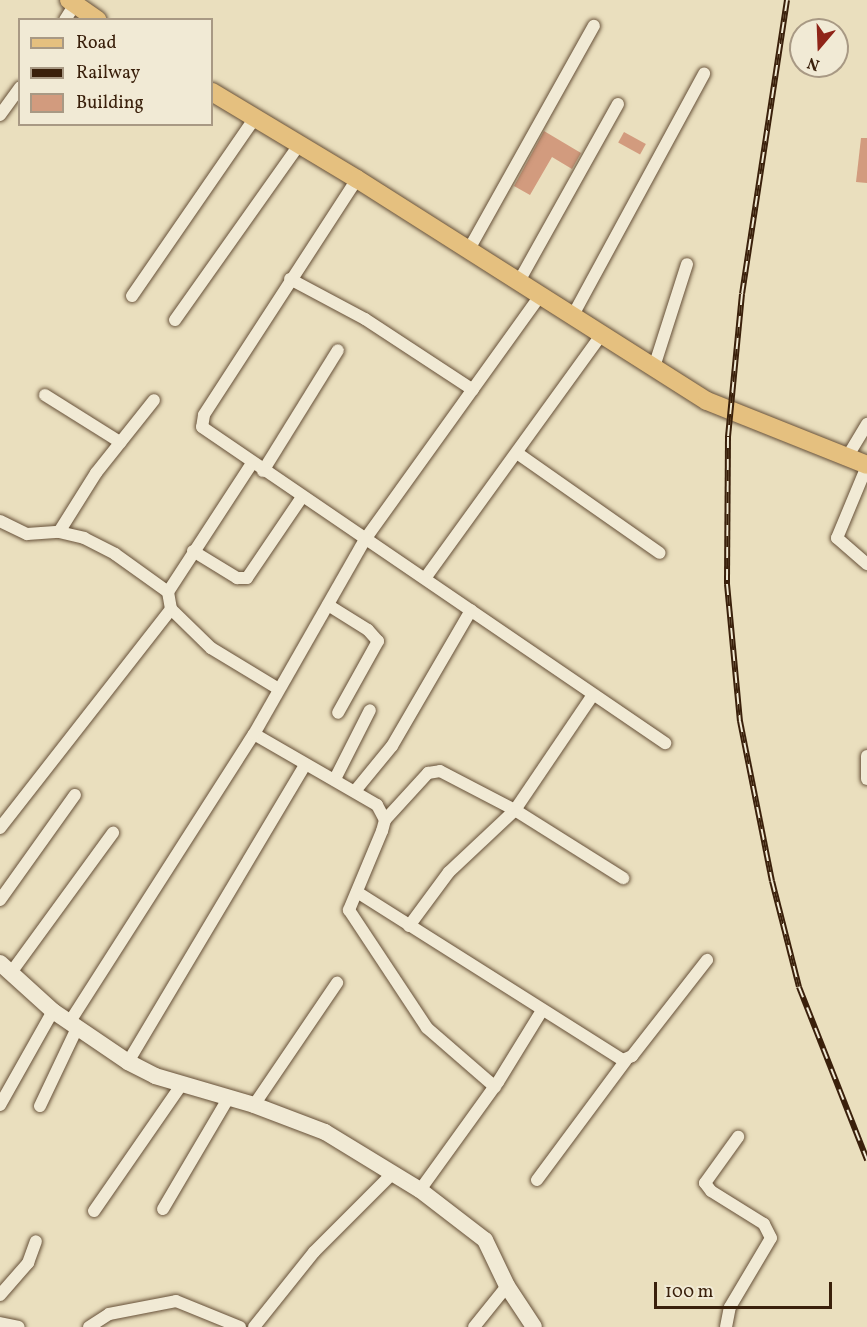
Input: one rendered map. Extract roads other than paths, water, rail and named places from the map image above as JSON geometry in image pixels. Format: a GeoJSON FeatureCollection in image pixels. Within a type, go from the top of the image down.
{"type":"FeatureCollection","features":[{"type":"Feature","properties":{"kind":"main road"},"geometry":{"type":"LineString","coordinates":[[70,8],[93,18]]}},
{"type":"Feature","properties":{"kind":"main road"},"geometry":{"type":"LineString","coordinates":[[213,93],[357,179],[539,297],[733,414],[867,466]]}},
{"type":"Feature","properties":{"kind":"street"},"geometry":{"type":"LineString","coordinates":[[468,250],[594,26]]}},
{"type":"Feature","properties":{"kind":"street"},"geometry":{"type":"LineString","coordinates":[[572,317],[704,74]]}},
{"type":"Feature","properties":{"kind":"street"},"geometry":{"type":"LineString","coordinates":[[0,115],[18,90]]}},
{"type":"Feature","properties":{"kind":"street"},"geometry":{"type":"LineString","coordinates":[[518,283],[618,104]]}},
{"type":"Feature","properties":{"kind":"street"},"geometry":{"type":"LineString","coordinates":[[132,296],[254,119]]}},
{"type":"Feature","properties":{"kind":"street"},"geometry":{"type":"LineString","coordinates":[[176,320],[299,145]]}},
{"type":"Feature","properties":{"kind":"street"},"geometry":{"type":"LineString","coordinates":[[357,179],[290,279],[202,422],[208,434],[426,577],[665,743]]}},
{"type":"Feature","properties":{"kind":"street"},"geometry":{"type":"LineString","coordinates":[[654,367],[687,264]]}},
{"type":"Feature","properties":{"kind":"street"},"geometry":{"type":"LineString","coordinates":[[290,279],[364,319],[473,390]]}},
{"type":"Feature","properties":{"kind":"street"},"geometry":{"type":"LineString","coordinates":[[40,1106],[73,1025],[254,734],[277,688],[366,538],[539,297]]}},
{"type":"Feature","properties":{"kind":"street"},"geometry":{"type":"LineString","coordinates":[[426,577],[602,334]]}},
{"type":"Feature","properties":{"kind":"street"},"geometry":{"type":"LineString","coordinates":[[263,471],[338,350]]}},
{"type":"Feature","properties":{"kind":"street"},"geometry":{"type":"LineString","coordinates":[[45,395],[120,442]]}},
{"type":"Feature","properties":{"kind":"street"},"geometry":{"type":"LineString","coordinates":[[59,532],[120,442],[154,400]]}},
{"type":"Feature","properties":{"kind":"street"},"geometry":{"type":"LineString","coordinates":[[846,459],[867,424]]}},
{"type":"Feature","properties":{"kind":"street"},"geometry":{"type":"LineString","coordinates":[[517,453],[660,553]]}},
{"type":"Feature","properties":{"kind":"street"},"geometry":{"type":"LineString","coordinates":[[252,463],[168,592],[171,609],[211,648],[277,688]]}},
{"type":"Feature","properties":{"kind":"street"},"geometry":{"type":"LineString","coordinates":[[867,466],[837,538],[867,564]]}},
{"type":"Feature","properties":{"kind":"street"},"geometry":{"type":"LineString","coordinates":[[193,551],[237,578],[247,578],[302,497]]}},
{"type":"Feature","properties":{"kind":"street"},"geometry":{"type":"LineString","coordinates":[[0,520],[27,534],[59,532],[84,538],[108,550],[168,592]]}},
{"type":"Feature","properties":{"kind":"street"},"geometry":{"type":"LineString","coordinates":[[328,605],[368,630],[378,642],[338,713]]}},
{"type":"Feature","properties":{"kind":"street"},"geometry":{"type":"LineString","coordinates":[[0,828],[171,609]]}},
{"type":"Feature","properties":{"kind":"street"},"geometry":{"type":"LineString","coordinates":[[355,791],[392,746],[471,609]]}},
{"type":"Feature","properties":{"kind":"street"},"geometry":{"type":"LineString","coordinates":[[409,926],[449,872],[514,810],[593,695]]}},
{"type":"Feature","properties":{"kind":"street"},"geometry":{"type":"LineString","coordinates":[[335,779],[370,710]]}},
{"type":"Feature","properties":{"kind":"street"},"geometry":{"type":"LineString","coordinates":[[254,734],[377,805],[384,820]]}},
{"type":"Feature","properties":{"kind":"street"},"geometry":{"type":"LineString","coordinates":[[867,756],[867,779]]}},
{"type":"Feature","properties":{"kind":"street"},"geometry":{"type":"LineString","coordinates":[[128,1062],[163,998],[305,765]]}},
{"type":"Feature","properties":{"kind":"street"},"geometry":{"type":"LineString","coordinates":[[495,1086],[458,1058],[423,1022],[349,910],[384,820],[433,771],[454,776],[514,810],[623,878]]}},
{"type":"Feature","properties":{"kind":"street"},"geometry":{"type":"LineString","coordinates":[[0,900],[75,795]]}},
{"type":"Feature","properties":{"kind":"street"},"geometry":{"type":"LineString","coordinates":[[113,833],[5,969],[53,1011],[128,1062],[155,1076],[254,1105],[325,1132],[420,1190],[485,1240],[507,1286],[534,1327]]}},
{"type":"Feature","properties":{"kind":"street"},"geometry":{"type":"LineString","coordinates":[[357,892],[541,1012],[626,1060]]}},
{"type":"Feature","properties":{"kind":"street"},"geometry":{"type":"LineString","coordinates":[[537,1180],[626,1060],[707,960]]}},
{"type":"Feature","properties":{"kind":"street"},"geometry":{"type":"LineString","coordinates":[[254,1105],[337,983]]}},
{"type":"Feature","properties":{"kind":"street"},"geometry":{"type":"LineString","coordinates":[[0,1105],[53,1011]]}},
{"type":"Feature","properties":{"kind":"street"},"geometry":{"type":"LineString","coordinates":[[420,1190],[495,1086],[541,1012]]}},
{"type":"Feature","properties":{"kind":"street"},"geometry":{"type":"LineString","coordinates":[[94,1211],[182,1084]]}},
{"type":"Feature","properties":{"kind":"street"},"geometry":{"type":"LineString","coordinates":[[163,1209],[229,1097]]}},
{"type":"Feature","properties":{"kind":"street"},"geometry":{"type":"LineString","coordinates":[[726,1327],[730,1307],[771,1238],[764,1224],[711,1191],[705,1183],[738,1137]]}},
{"type":"Feature","properties":{"kind":"street"},"geometry":{"type":"LineString","coordinates":[[254,1327],[314,1252],[393,1173]]}},
{"type":"Feature","properties":{"kind":"street"},"geometry":{"type":"LineString","coordinates":[[0,1295],[28,1263],[36,1241]]}},
{"type":"Feature","properties":{"kind":"street"},"geometry":{"type":"LineString","coordinates":[[474,1327],[507,1286]]}},
{"type":"Feature","properties":{"kind":"street"},"geometry":{"type":"LineString","coordinates":[[89,1327],[109,1314],[170,1301],[203,1309],[240,1327]]}},
{"type":"Feature","properties":{"kind":"street"},"geometry":{"type":"LineString","coordinates":[[0,1323],[19,1327]]}},
{"type":"Feature","properties":{"kind":"railway"},"geometry":{"type":"LineString","coordinates":[[787,0],[742,294],[728,437],[727,584],[740,721],[772,881],[799,987],[867,1160]]}}]}
